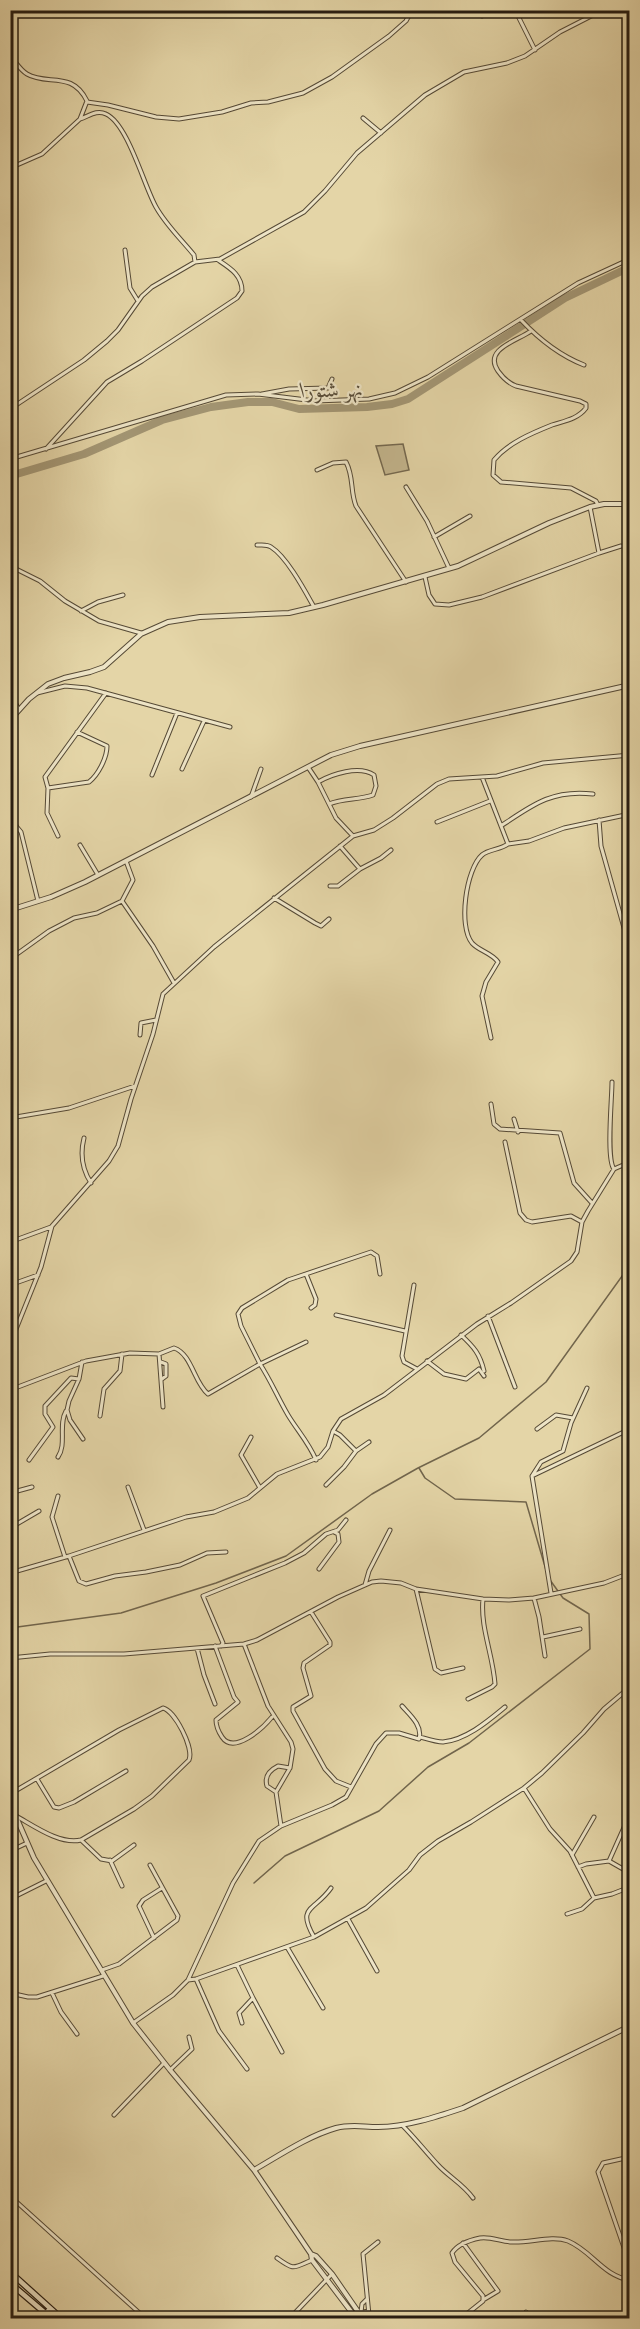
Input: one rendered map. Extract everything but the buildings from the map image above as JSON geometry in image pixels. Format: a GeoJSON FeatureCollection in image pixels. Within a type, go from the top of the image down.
{"type":"FeatureCollection","features":[{"type":"Feature","properties":{"kind":"main road"},"geometry":{"type":"LineString","coordinates":[[10,2272],[61,2319]]}},
{"type":"Feature","properties":{"kind":"main road"},"geometry":{"type":"LineString","coordinates":[[10,2283],[51,2319]]}},
{"type":"Feature","properties":{"kind":"street"},"geometry":{"type":"LineString","coordinates":[[87,102],[156,117],[179,119],[222,112],[251,103],[268,102],[303,93],[332,77],[389,36],[406,21],[412,10]]}},
{"type":"Feature","properties":{"kind":"street"},"geometry":{"type":"LineString","coordinates":[[482,16],[493,10]]}},
{"type":"Feature","properties":{"kind":"street"},"geometry":{"type":"LineString","coordinates":[[515,10],[535,50]]}},
{"type":"Feature","properties":{"kind":"street"},"geometry":{"type":"LineString","coordinates":[[10,409],[98,349],[118,330],[138,301],[152,287],[195,262],[218,260],[304,212],[357,153],[407,109],[456,75],[473,69],[507,63],[535,50],[560,32],[603,10]]}},
{"type":"Feature","properties":{"kind":"street"},"geometry":{"type":"LineString","coordinates":[[10,56],[28,74],[60,79],[73,85],[86,97],[87,102],[80,119]]}},
{"type":"Feature","properties":{"kind":"street"},"geometry":{"type":"LineString","coordinates":[[10,168],[42,154],[80,119],[99,112],[107,114],[128,143],[157,208],[194,255],[206,260]]}},
{"type":"Feature","properties":{"kind":"street"},"geometry":{"type":"LineString","coordinates":[[363,117],[381,133]]}},
{"type":"Feature","properties":{"kind":"street"},"geometry":{"type":"LineString","coordinates":[[125,250],[130,288],[138,301]]}},
{"type":"Feature","properties":{"kind":"street"},"geometry":{"type":"LineString","coordinates":[[194,255],[195,262]]}},
{"type":"Feature","properties":{"kind":"street"},"geometry":{"type":"LineString","coordinates":[[45,449],[107,382],[237,298],[242,291],[240,279],[218,260]]}},
{"type":"Feature","properties":{"kind":"street"},"geometry":{"type":"LineString","coordinates":[[10,459],[233,394],[258,394],[315,401],[369,399],[395,393],[428,377],[523,321],[579,283],[630,260]]}},
{"type":"Feature","properties":{"kind":"street"},"geometry":{"type":"LineString","coordinates":[[523,321],[531,331],[573,360],[584,364]]}},
{"type":"Feature","properties":{"kind":"street"},"geometry":{"type":"LineString","coordinates":[[531,331],[495,354],[494,364],[499,373],[516,386],[580,401],[586,404],[586,408],[576,417],[535,433],[507,448],[494,460],[493,475],[501,482],[577,490],[596,501],[598,506]]}},
{"type":"Feature","properties":{"kind":"street"},"geometry":{"type":"LineString","coordinates":[[258,394],[289,389],[328,388],[332,379]]}},
{"type":"Feature","properties":{"kind":"street"},"geometry":{"type":"LineString","coordinates":[[317,470],[333,463],[346,462],[351,470],[351,494],[356,506],[406,582]]}},
{"type":"Feature","properties":{"kind":"street"},"geometry":{"type":"LineString","coordinates":[[406,488],[449,568]]}},
{"type":"Feature","properties":{"kind":"street"},"geometry":{"type":"LineString","coordinates":[[10,720],[48,684],[104,667],[141,634],[157,625],[182,619],[270,615],[314,607],[424,577],[474,560],[549,523],[590,507],[630,504]]}},
{"type":"Feature","properties":{"kind":"street"},"geometry":{"type":"LineString","coordinates":[[590,507],[599,553]]}},
{"type":"Feature","properties":{"kind":"street"},"geometry":{"type":"LineString","coordinates":[[434,537],[470,516]]}},
{"type":"Feature","properties":{"kind":"street"},"geometry":{"type":"LineString","coordinates":[[257,545],[268,545],[276,551],[301,583],[314,607]]}},
{"type":"Feature","properties":{"kind":"street"},"geometry":{"type":"LineString","coordinates":[[424,577],[429,595],[435,604],[449,605],[482,597],[621,546]]}},
{"type":"Feature","properties":{"kind":"street"},"geometry":{"type":"LineString","coordinates":[[10,566],[40,581],[81,611],[99,621],[141,634]]}},
{"type":"Feature","properties":{"kind":"street"},"geometry":{"type":"LineString","coordinates":[[81,611],[98,602],[123,595]]}},
{"type":"Feature","properties":{"kind":"street"},"geometry":{"type":"LineString","coordinates":[[10,910],[65,891],[331,755],[360,746],[630,685]]}},
{"type":"Feature","properties":{"kind":"street"},"geometry":{"type":"LineString","coordinates":[[35,694],[65,686],[106,693],[230,727]]}},
{"type":"Feature","properties":{"kind":"street"},"geometry":{"type":"LineString","coordinates":[[10,693],[19,710]]}},
{"type":"Feature","properties":{"kind":"street"},"geometry":{"type":"LineString","coordinates":[[58,836],[47,813],[48,788],[45,777],[106,693]]}},
{"type":"Feature","properties":{"kind":"street"},"geometry":{"type":"LineString","coordinates":[[152,775],[177,713]]}},
{"type":"Feature","properties":{"kind":"street"},"geometry":{"type":"LineString","coordinates":[[182,769],[204,721]]}},
{"type":"Feature","properties":{"kind":"street"},"geometry":{"type":"LineString","coordinates":[[48,788],[89,782],[98,772],[107,746],[77,732]]}},
{"type":"Feature","properties":{"kind":"street"},"geometry":{"type":"LineString","coordinates":[[10,1344],[38,1275],[52,1226],[116,1151],[163,994],[174,983],[214,947],[353,836],[374,830],[444,780],[509,774],[543,763],[630,754]]}},
{"type":"Feature","properties":{"kind":"street"},"geometry":{"type":"LineString","coordinates":[[307,766],[318,782],[336,818],[353,836]]}},
{"type":"Feature","properties":{"kind":"street"},"geometry":{"type":"LineString","coordinates":[[251,797],[261,769]]}},
{"type":"Feature","properties":{"kind":"street"},"geometry":{"type":"LineString","coordinates":[[318,782],[344,772],[368,771],[374,775],[376,786],[373,795],[329,804]]}},
{"type":"Feature","properties":{"kind":"street"},"geometry":{"type":"LineString","coordinates":[[482,777],[508,844]]}},
{"type":"Feature","properties":{"kind":"street"},"geometry":{"type":"LineString","coordinates":[[501,826],[544,799],[568,792],[592,794]]}},
{"type":"Feature","properties":{"kind":"street"},"geometry":{"type":"LineString","coordinates":[[10,801],[16,826],[21,832],[39,901]]}},
{"type":"Feature","properties":{"kind":"street"},"geometry":{"type":"LineString","coordinates":[[437,822],[490,801]]}},
{"type":"Feature","properties":{"kind":"street"},"geometry":{"type":"LineString","coordinates":[[491,1038],[482,996],[486,982],[498,962],[496,958],[477,948],[469,937],[466,912],[467,885],[480,858],[508,844],[530,841],[564,828],[630,814]]}},
{"type":"Feature","properties":{"kind":"street"},"geometry":{"type":"LineString","coordinates":[[599,820],[601,846],[630,949]]}},
{"type":"Feature","properties":{"kind":"street"},"geometry":{"type":"LineString","coordinates":[[10,824],[16,826]]}},
{"type":"Feature","properties":{"kind":"street"},"geometry":{"type":"LineString","coordinates":[[80,844],[98,875]]}},
{"type":"Feature","properties":{"kind":"street"},"geometry":{"type":"LineString","coordinates":[[340,846],[360,869]]}},
{"type":"Feature","properties":{"kind":"street"},"geometry":{"type":"LineString","coordinates":[[330,886],[338,886],[391,850]]}},
{"type":"Feature","properties":{"kind":"street"},"geometry":{"type":"LineString","coordinates":[[10,959],[50,931],[74,918],[97,913],[122,901],[133,880],[126,861]]}},
{"type":"Feature","properties":{"kind":"street"},"geometry":{"type":"LineString","coordinates":[[274,898],[321,926],[329,919]]}},
{"type":"Feature","properties":{"kind":"street"},"geometry":{"type":"LineString","coordinates":[[122,901],[153,946],[174,983]]}},
{"type":"Feature","properties":{"kind":"street"},"geometry":{"type":"LineString","coordinates":[[140,1035],[141,1023],[156,1020]]}},
{"type":"Feature","properties":{"kind":"street"},"geometry":{"type":"LineString","coordinates":[[612,1082],[610,1147],[611,1164],[614,1169]]}},
{"type":"Feature","properties":{"kind":"street"},"geometry":{"type":"LineString","coordinates":[[10,1118],[69,1108],[135,1086]]}},
{"type":"Feature","properties":{"kind":"street"},"geometry":{"type":"LineString","coordinates":[[491,1104],[493,1120],[497,1127],[519,1132],[560,1133],[574,1183],[592,1203]]}},
{"type":"Feature","properties":{"kind":"street"},"geometry":{"type":"LineString","coordinates":[[514,1119],[519,1132]]}},
{"type":"Feature","properties":{"kind":"street"},"geometry":{"type":"LineString","coordinates":[[84,1138],[81,1150],[84,1169],[91,1183]]}},
{"type":"Feature","properties":{"kind":"street"},"geometry":{"type":"LineString","coordinates":[[505,1142],[520,1213],[525,1220],[532,1222],[571,1216],[582,1222]]}},
{"type":"Feature","properties":{"kind":"street"},"geometry":{"type":"LineString","coordinates":[[10,1573],[67,1557],[186,1517],[214,1512],[248,1498],[277,1474],[316,1460],[328,1447],[333,1431],[341,1419],[378,1399],[461,1335],[571,1261],[577,1252],[582,1222],[592,1203],[614,1169],[630,1162]]}},
{"type":"Feature","properties":{"kind":"street"},"geometry":{"type":"LineString","coordinates":[[10,1242],[52,1226]]}},
{"type":"Feature","properties":{"kind":"street"},"geometry":{"type":"LineString","coordinates":[[316,1460],[260,1364],[241,1326],[238,1314],[242,1308],[265,1293],[306,1274],[371,1252],[377,1256],[380,1274]]}},
{"type":"Feature","properties":{"kind":"street"},"geometry":{"type":"LineString","coordinates":[[306,1274],[316,1299],[315,1305],[311,1308]]}},
{"type":"Feature","properties":{"kind":"street"},"geometry":{"type":"LineString","coordinates":[[10,1285],[38,1275]]}},
{"type":"Feature","properties":{"kind":"street"},"geometry":{"type":"LineString","coordinates":[[414,1285],[402,1359],[417,1369]]}},
{"type":"Feature","properties":{"kind":"street"},"geometry":{"type":"LineString","coordinates":[[336,1315],[405,1331]]}},
{"type":"Feature","properties":{"kind":"street"},"geometry":{"type":"LineString","coordinates":[[488,1316],[514,1387]]}},
{"type":"Feature","properties":{"kind":"street"},"geometry":{"type":"LineString","coordinates":[[427,1361],[444,1374],[466,1379],[479,1369],[484,1374],[481,1357],[461,1335]]}},
{"type":"Feature","properties":{"kind":"street"},"geometry":{"type":"LineString","coordinates":[[10,1390],[82,1362],[122,1354],[159,1354],[177,1348],[208,1394],[260,1364],[306,1342]]}},
{"type":"Feature","properties":{"kind":"street"},"geometry":{"type":"LineString","coordinates":[[100,1416],[104,1389],[120,1371],[122,1354]]}},
{"type":"Feature","properties":{"kind":"street"},"geometry":{"type":"LineString","coordinates":[[159,1354],[163,1407]]}},
{"type":"Feature","properties":{"kind":"street"},"geometry":{"type":"LineString","coordinates":[[58,1457],[61,1452],[62,1418],[79,1379],[82,1362]]}},
{"type":"Feature","properties":{"kind":"street"},"geometry":{"type":"LineString","coordinates":[[29,1460],[52,1427],[45,1414],[45,1406],[71,1378],[79,1379]]}},
{"type":"Feature","properties":{"kind":"street"},"geometry":{"type":"LineString","coordinates":[[553,1593],[532,1476],[541,1462],[563,1451],[573,1418],[587,1388]]}},
{"type":"Feature","properties":{"kind":"street"},"geometry":{"type":"LineString","coordinates":[[67,1410],[70,1420],[83,1439]]}},
{"type":"Feature","properties":{"kind":"street"},"geometry":{"type":"LineString","coordinates":[[537,1429],[556,1415],[573,1418]]}},
{"type":"Feature","properties":{"kind":"street"},"geometry":{"type":"LineString","coordinates":[[532,1476],[630,1429]]}},
{"type":"Feature","properties":{"kind":"street"},"geometry":{"type":"LineString","coordinates":[[333,1431],[356,1451]]}},
{"type":"Feature","properties":{"kind":"street"},"geometry":{"type":"LineString","coordinates":[[251,1437],[241,1455],[260,1488]]}},
{"type":"Feature","properties":{"kind":"street"},"geometry":{"type":"LineString","coordinates":[[326,1485],[356,1451],[369,1442]]}},
{"type":"Feature","properties":{"kind":"street"},"geometry":{"type":"LineString","coordinates":[[10,1493],[32,1487]]}},
{"type":"Feature","properties":{"kind":"street"},"geometry":{"type":"LineString","coordinates":[[128,1487],[144,1530]]}},
{"type":"Feature","properties":{"kind":"street"},"geometry":{"type":"LineString","coordinates":[[58,1496],[52,1517],[78,1581],[86,1584],[115,1576],[180,1565],[211,1552],[225,1552]]}},
{"type":"Feature","properties":{"kind":"street"},"geometry":{"type":"LineString","coordinates":[[10,1528],[39,1511]]}},
{"type":"Feature","properties":{"kind":"street"},"geometry":{"type":"LineString","coordinates":[[221,1646],[223,1643],[203,1596],[304,1553],[326,1534],[334,1532],[346,1520]]}},
{"type":"Feature","properties":{"kind":"street"},"geometry":{"type":"LineString","coordinates":[[365,1585],[369,1571],[390,1530]]}},
{"type":"Feature","properties":{"kind":"street"},"geometry":{"type":"LineString","coordinates":[[319,1569],[339,1542],[338,1534],[334,1532]]}},
{"type":"Feature","properties":{"kind":"street"},"geometry":{"type":"LineString","coordinates":[[10,1658],[39,1655],[124,1654],[244,1644],[257,1640],[365,1585],[381,1581],[401,1583],[416,1590],[483,1599],[534,1598],[604,1583],[630,1573]]}},
{"type":"Feature","properties":{"kind":"street"},"geometry":{"type":"LineString","coordinates":[[416,1590],[435,1669],[441,1673],[462,1668]]}},
{"type":"Feature","properties":{"kind":"street"},"geometry":{"type":"LineString","coordinates":[[534,1598],[545,1656]]}},
{"type":"Feature","properties":{"kind":"street"},"geometry":{"type":"LineString","coordinates":[[468,1700],[495,1684],[482,1610],[483,1599]]}},
{"type":"Feature","properties":{"kind":"street"},"geometry":{"type":"LineString","coordinates":[[311,1612],[330,1645],[304,1663],[303,1668],[311,1696],[296,1705],[293,1712],[330,1776],[351,1786]]}},
{"type":"Feature","properties":{"kind":"street"},"geometry":{"type":"LineString","coordinates":[[543,1637],[580,1629]]}},
{"type":"Feature","properties":{"kind":"street"},"geometry":{"type":"LineString","coordinates":[[244,1644],[273,1716],[291,1742],[293,1756],[290,1767],[276,1792],[281,1826]]}},
{"type":"Feature","properties":{"kind":"street"},"geometry":{"type":"LineString","coordinates":[[215,1646],[234,1697],[238,1702],[216,1719],[216,1727],[225,1742],[240,1743],[264,1726],[273,1716]]}},
{"type":"Feature","properties":{"kind":"street"},"geometry":{"type":"LineString","coordinates":[[197,1648],[215,1704]]}},
{"type":"Feature","properties":{"kind":"street"},"geometry":{"type":"LineString","coordinates":[[188,1980],[314,1937],[348,1919],[380,1897],[409,1870],[420,1855],[438,1841],[524,1788],[557,1760],[603,1709],[630,1686]]}},
{"type":"Feature","properties":{"kind":"street"},"geometry":{"type":"LineString","coordinates":[[402,1706],[419,1728],[420,1737]]}},
{"type":"Feature","properties":{"kind":"street"},"geometry":{"type":"LineString","coordinates":[[133,2023],[172,1995],[188,1980],[233,1883],[262,1838],[281,1826],[332,1805],[349,1795],[351,1786],[359,1777],[376,1743],[386,1733],[399,1733],[417,1739],[420,1737],[443,1742],[486,1724],[505,1707]]}},
{"type":"Feature","properties":{"kind":"street"},"geometry":{"type":"LineString","coordinates":[[10,1794],[154,1711],[165,1708],[172,1714],[191,1752],[189,1760],[152,1796],[81,1840],[73,1842],[61,1838],[16,1816]]}},
{"type":"Feature","properties":{"kind":"street"},"geometry":{"type":"LineString","coordinates":[[276,1792],[267,1786],[266,1779],[269,1773],[278,1766],[290,1767]]}},
{"type":"Feature","properties":{"kind":"street"},"geometry":{"type":"LineString","coordinates":[[37,1779],[54,1806],[58,1808],[74,1802],[126,1771]]}},
{"type":"Feature","properties":{"kind":"street"},"geometry":{"type":"LineString","coordinates":[[524,1788],[550,1829],[561,1839],[572,1855],[594,1898]]}},
{"type":"Feature","properties":{"kind":"street"},"geometry":{"type":"LineString","coordinates":[[11,1803],[46,1881],[133,2023],[254,2170],[311,2254],[312,2260],[357,2319],[367,2299]]}},
{"type":"Feature","properties":{"kind":"street"},"geometry":{"type":"LineString","coordinates":[[609,1861],[630,1814]]}},
{"type":"Feature","properties":{"kind":"street"},"geometry":{"type":"LineString","coordinates":[[572,1855],[594,1817]]}},
{"type":"Feature","properties":{"kind":"street"},"geometry":{"type":"LineString","coordinates":[[81,1840],[101,1859],[112,1861],[134,1845]]}},
{"type":"Feature","properties":{"kind":"street"},"geometry":{"type":"LineString","coordinates":[[10,1851],[27,1843]]}},
{"type":"Feature","properties":{"kind":"street"},"geometry":{"type":"LineString","coordinates":[[110,1860],[122,1886]]}},
{"type":"Feature","properties":{"kind":"street"},"geometry":{"type":"LineString","coordinates":[[578,1867],[609,1861],[630,1873]]}},
{"type":"Feature","properties":{"kind":"street"},"geometry":{"type":"LineString","coordinates":[[100,1970],[119,1964],[177,1920],[178,1916],[150,1865]]}},
{"type":"Feature","properties":{"kind":"street"},"geometry":{"type":"LineString","coordinates":[[10,1899],[46,1881]]}},
{"type":"Feature","properties":{"kind":"street"},"geometry":{"type":"LineString","coordinates":[[567,1914],[582,1909],[594,1898],[630,1887]]}},
{"type":"Feature","properties":{"kind":"street"},"geometry":{"type":"LineString","coordinates":[[154,1938],[139,1906],[143,1900],[162,1888]]}},
{"type":"Feature","properties":{"kind":"street"},"geometry":{"type":"LineString","coordinates":[[314,1937],[305,1919],[307,1911],[331,1888]]}},
{"type":"Feature","properties":{"kind":"street"},"geometry":{"type":"LineString","coordinates":[[348,1919],[377,1971]]}},
{"type":"Feature","properties":{"kind":"street"},"geometry":{"type":"LineString","coordinates":[[287,1947],[323,2008]]}},
{"type":"Feature","properties":{"kind":"street"},"geometry":{"type":"LineString","coordinates":[[237,1965],[282,2052]]}},
{"type":"Feature","properties":{"kind":"street"},"geometry":{"type":"LineString","coordinates":[[10,1993],[28,1997],[52,1993],[103,1976]]}},
{"type":"Feature","properties":{"kind":"street"},"geometry":{"type":"LineString","coordinates":[[196,1979],[219,2031],[247,2069]]}},
{"type":"Feature","properties":{"kind":"street"},"geometry":{"type":"LineString","coordinates":[[52,1993],[61,2012],[76,2034]]}},
{"type":"Feature","properties":{"kind":"street"},"geometry":{"type":"LineString","coordinates":[[242,2023],[239,2013],[253,1998]]}},
{"type":"Feature","properties":{"kind":"street"},"geometry":{"type":"LineString","coordinates":[[254,2170],[288,2150],[336,2128],[351,2125],[378,2127],[401,2124],[463,2108],[630,2026]]}},
{"type":"Feature","properties":{"kind":"street"},"geometry":{"type":"LineString","coordinates":[[170,2070],[192,2049],[189,2037]]}},
{"type":"Feature","properties":{"kind":"street"},"geometry":{"type":"LineString","coordinates":[[10,2060],[12,2063],[10,2070]]}},
{"type":"Feature","properties":{"kind":"street"},"geometry":{"type":"LineString","coordinates":[[114,2115],[164,2063]]}},
{"type":"Feature","properties":{"kind":"street"},"geometry":{"type":"LineString","coordinates":[[401,2124],[439,2166],[462,2184],[473,2198]]}},
{"type":"Feature","properties":{"kind":"street"},"geometry":{"type":"LineString","coordinates":[[630,2157],[603,2163],[598,2172],[630,2265]]}},
{"type":"Feature","properties":{"kind":"street"},"geometry":{"type":"LineString","coordinates":[[10,2196],[145,2319]]}},
{"type":"Feature","properties":{"kind":"street"},"geometry":{"type":"LineString","coordinates":[[483,2300],[480,2292],[453,2258],[454,2249],[463,2243],[483,2238],[517,2242],[562,2240],[583,2249],[609,2273],[630,2280]]}},
{"type":"Feature","properties":{"kind":"street"},"geometry":{"type":"LineString","coordinates":[[369,2317],[363,2254],[378,2242]]}},
{"type":"Feature","properties":{"kind":"street"},"geometry":{"type":"LineString","coordinates":[[463,2243],[498,2291],[468,2313],[468,2319]]}},
{"type":"Feature","properties":{"kind":"street"},"geometry":{"type":"LineString","coordinates":[[311,2254],[316,2256],[332,2274],[360,2312]]}},
{"type":"Feature","properties":{"kind":"street"},"geometry":{"type":"LineString","coordinates":[[277,2258],[291,2268],[297,2268],[312,2260]]}},
{"type":"Feature","properties":{"kind":"street"},"geometry":{"type":"LineString","coordinates":[[290,2319],[332,2274]]}},
{"type":"Feature","properties":{"kind":"street"},"geometry":{"type":"LineString","coordinates":[[40,2319],[50,2308]]}},
{"type":"Feature","properties":{"kind":"street"},"geometry":{"type":"LineString","coordinates":[[360,2312],[366,2312],[369,2317]]}},
{"type":"Feature","properties":{"kind":"street"},"geometry":{"type":"LineString","coordinates":[[524,2319],[526,2312]]}},
{"type":"Feature","properties":{"kind":"street"},"geometry":{"type":"LineString","coordinates":[[500,2319],[505,2317],[507,2319]]}},
{"type":"Feature","properties":{"kind":"shaded area"},"geometry":{"type":"Polygon","coordinates":[[[403,444],[409,470],[385,475],[376,446],[403,444]]]}},
{"type":"Feature","properties":{"kind":"waterway","name":"نهر شتورا"},"geometry":{"type":"LineString","coordinates":[[10,476],[84,454],[162,420],[211,407],[248,402],[272,402],[299,409],[367,407],[392,404],[408,399],[565,298],[630,267]]}},
{"type":"Feature","properties":{"kind":"waterway"},"geometry":{"type":"LineString","coordinates":[[10,1628],[121,1613],[216,1583],[286,1556],[372,1494],[479,1438],[546,1382],[630,1265]]}},
{"type":"Feature","properties":{"kind":"waterway"},"geometry":{"type":"LineString","coordinates":[[419,1468],[425,1478],[455,1499],[526,1502],[546,1570]]}},
{"type":"Feature","properties":{"kind":"waterway"},"geometry":{"type":"LineString","coordinates":[[254,1883],[285,1856],[379,1811],[428,1767],[469,1743],[590,1649],[589,1614],[563,1598],[550,1580]]}}]}
